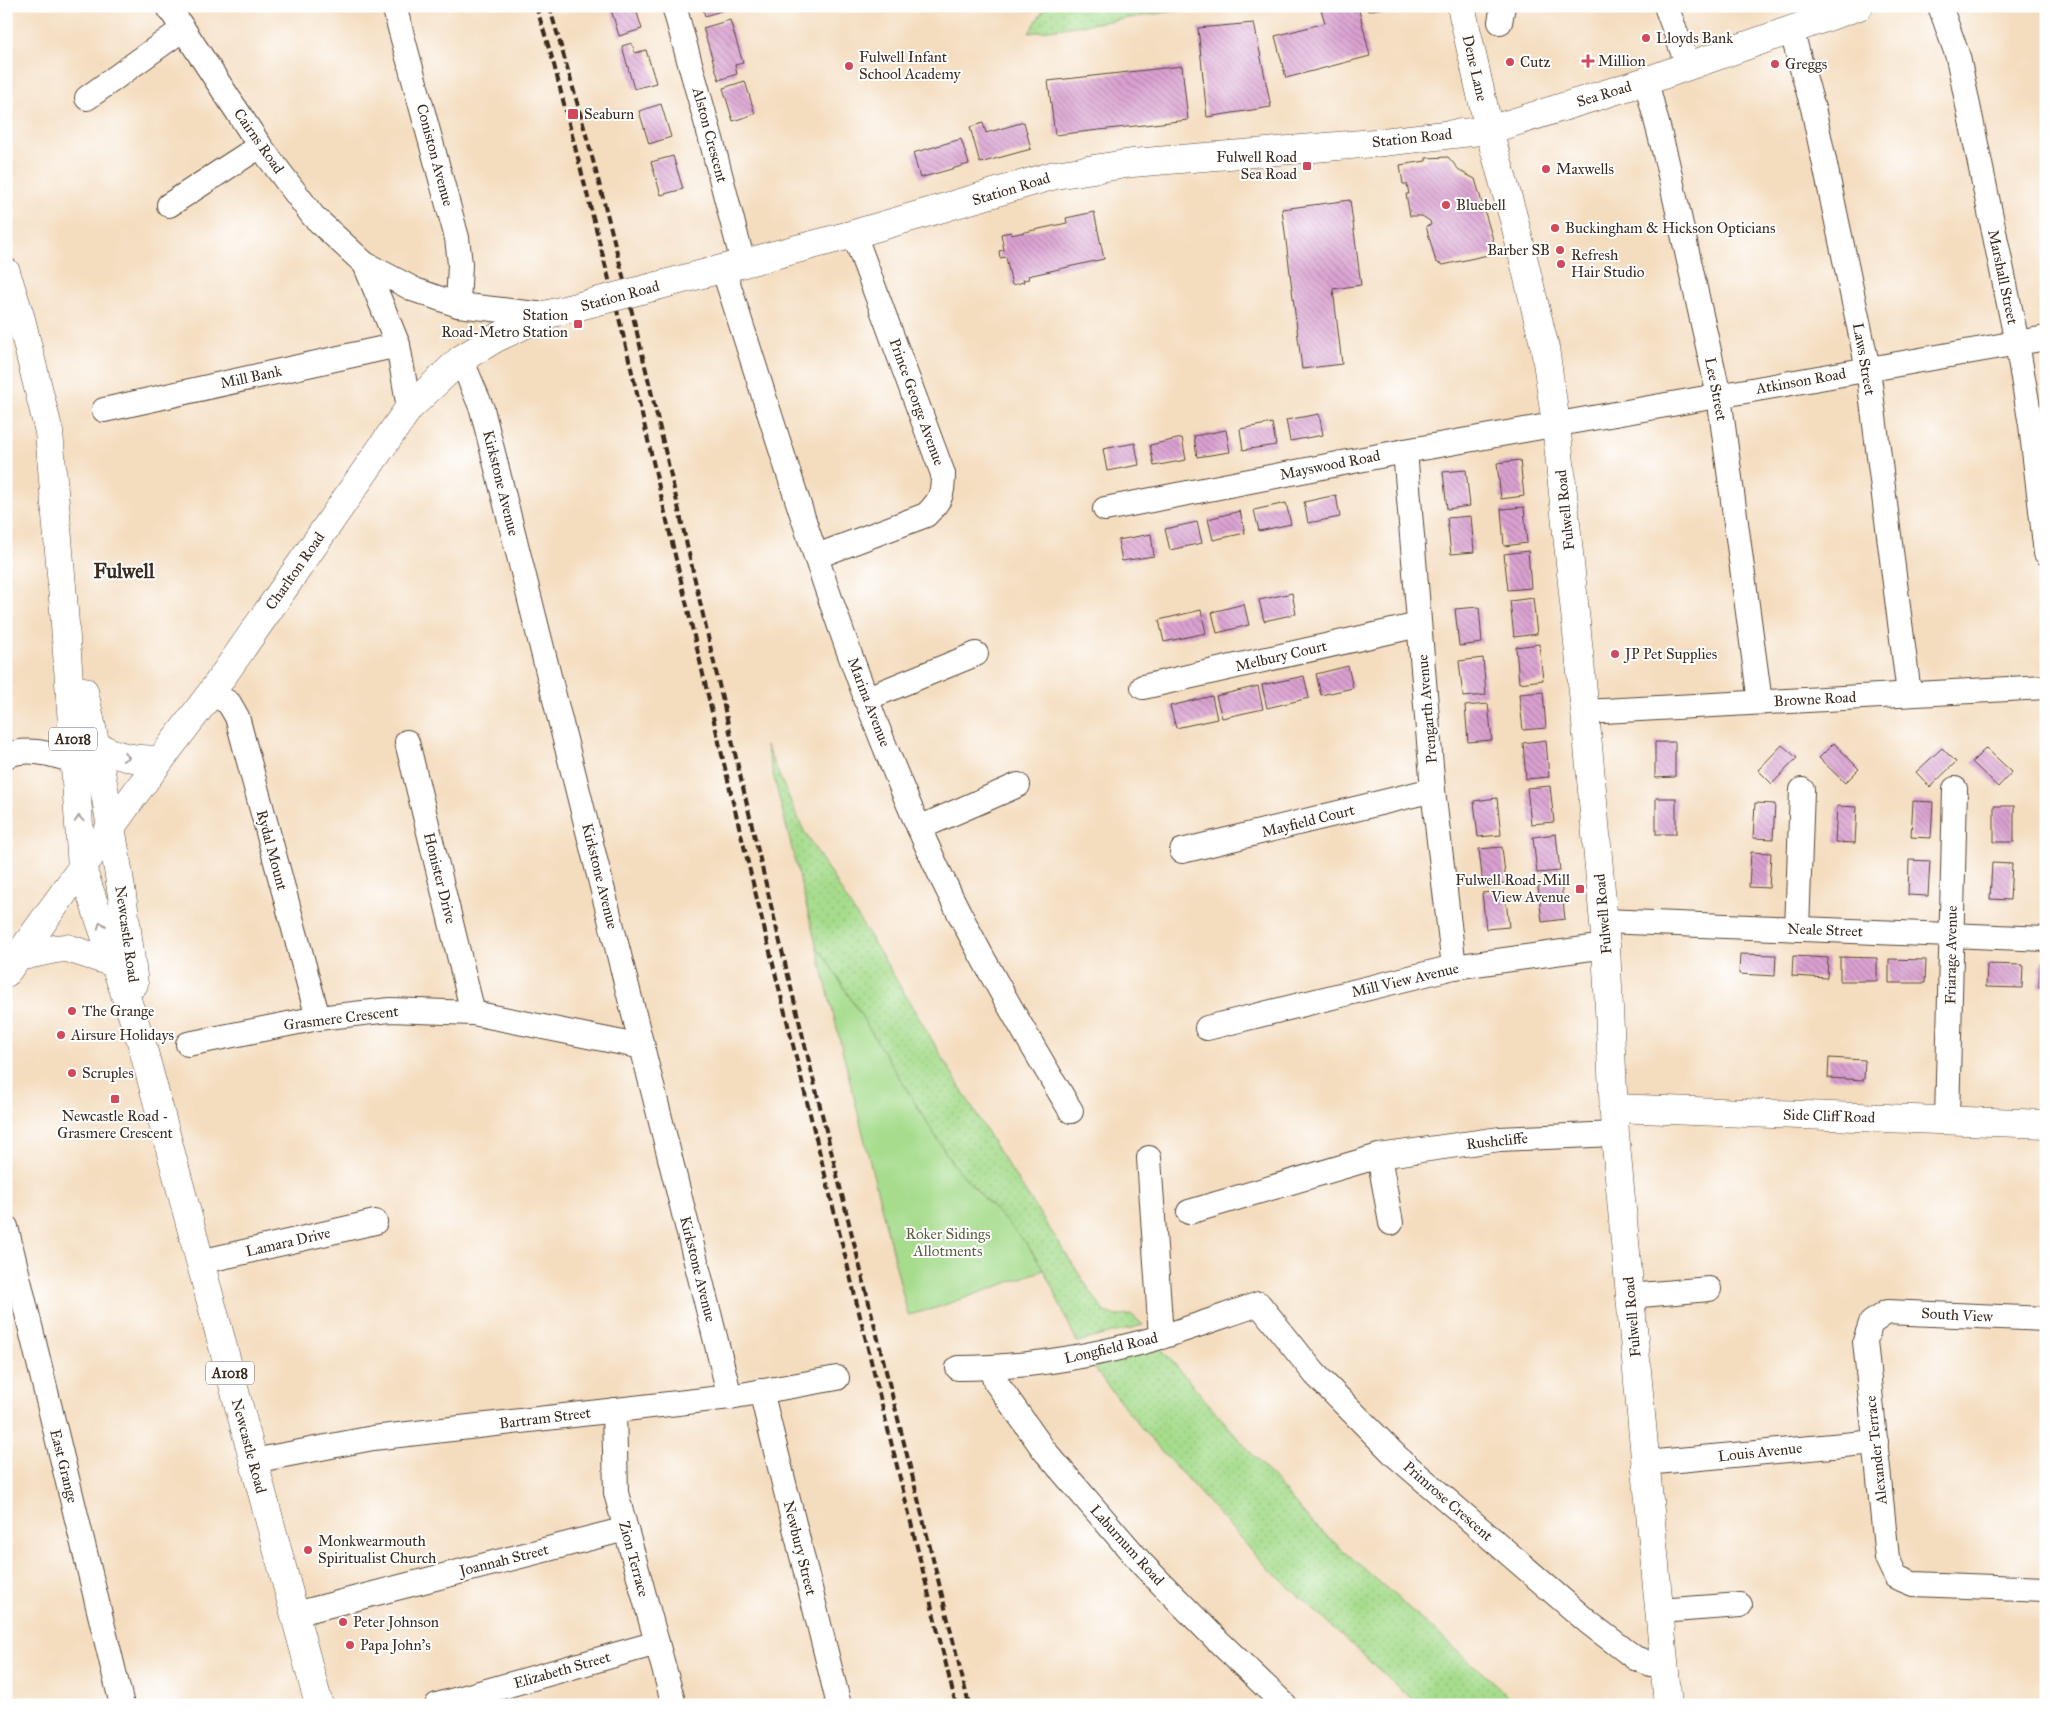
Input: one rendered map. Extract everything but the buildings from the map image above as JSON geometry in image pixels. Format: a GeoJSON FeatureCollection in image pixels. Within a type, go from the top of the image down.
{"type":"FeatureCollection","features":[{"type":"Feature","properties":{"kind":"main road","name":"Dene Lane"},"geometry":{"type":"LineString","coordinates":[[1461,6],[1489,130]]}},
{"type":"Feature","properties":{"kind":"main road","name":"Sea Road"},"geometry":{"type":"LineString","coordinates":[[1489,130],[1688,66],[1791,29],[1831,11],[1859,6]]}},
{"type":"Feature","properties":{"kind":"main road","name":"Station Road"},"geometry":{"type":"LineString","coordinates":[[545,315],[854,234],[1056,176],[1132,163],[1374,143],[1489,130]]}},
{"type":"Feature","properties":{"kind":"main road","name":"Fulwell Road"},"geometry":{"type":"LineString","coordinates":[[1489,130],[1514,220],[1545,348],[1556,424],[1605,934],[1614,1121],[1668,1705]]}},
{"type":"Feature","properties":{"kind":"main road","name":"A1018"},"geometry":{"type":"LineString","coordinates":[[6,272],[21,319],[49,432],[64,610],[85,753],[82,868]]}},
{"type":"Feature","properties":{"kind":"main road","name":"Charlton Road"},"geometry":{"type":"LineString","coordinates":[[12,965],[160,760],[211,693],[409,408],[461,358],[496,338],[545,315]]}},
{"type":"Feature","properties":{"kind":"main road","name":"A1018"},"geometry":{"type":"LineString","coordinates":[[85,753],[111,827]]}},
{"type":"Feature","properties":{"kind":"main road"},"geometry":{"type":"LineString","coordinates":[[85,753],[113,754],[126,758],[160,760]]}},
{"type":"Feature","properties":{"kind":"main road","name":"Newcastle Road"},"geometry":{"type":"LineString","coordinates":[[111,827],[125,908],[141,1041]]}},
{"type":"Feature","properties":{"kind":"main road","name":"Newcastle Road"},"geometry":{"type":"LineString","coordinates":[[82,868],[141,1041],[319,1705]]}},
{"type":"Feature","properties":{"kind":"main road"},"geometry":{"type":"LineString","coordinates":[[12,965],[55,949],[67,948],[114,963]]}},
{"type":"Feature","properties":{"kind":"main road","name":"Side Cliff Road"},"geometry":{"type":"LineString","coordinates":[[1614,1121],[1947,1120],[2046,1124]]}},
{"type":"Feature","properties":{"kind":"street","name":"Cairns Road"},"geometry":{"type":"LineString","coordinates":[[168,6],[260,146],[313,216],[365,264],[415,290],[458,306],[545,315]]}},
{"type":"Feature","properties":{"kind":"street","name":"Coniston Avenue"},"geometry":{"type":"LineString","coordinates":[[394,6],[457,238],[460,264],[458,306]]}},
{"type":"Feature","properties":{"kind":"street","name":"Alston Crescent"},"geometry":{"type":"LineString","coordinates":[[674,6],[712,139],[733,266]]}},
{"type":"Feature","properties":{"kind":"street"},"geometry":{"type":"LineString","coordinates":[[1666,6],[1688,66]]}},
{"type":"Feature","properties":{"kind":"street","name":"Marshall Street"},"geometry":{"type":"LineString","coordinates":[[1940,6],[1958,57],[2017,343],[2031,425],[2046,553]]}},
{"type":"Feature","properties":{"kind":"street"},"geometry":{"type":"LineString","coordinates":[[86,98],[182,29]]}},
{"type":"Feature","properties":{"kind":"street","name":"Laws Street"},"geometry":{"type":"LineString","coordinates":[[1791,29],[1813,108],[1868,369],[1909,694]]}},
{"type":"Feature","properties":{"kind":"street","name":"Lee Street"},"geometry":{"type":"LineString","coordinates":[[1646,80],[1667,162],[1719,396],[1760,702]]}},
{"type":"Feature","properties":{"kind":"street"},"geometry":{"type":"LineString","coordinates":[[169,205],[260,146]]}},
{"type":"Feature","properties":{"kind":"street","name":"Prince George Avenue"},"geometry":{"type":"LineString","coordinates":[[817,556],[926,515],[937,504],[943,492],[943,474],[854,234]]}},
{"type":"Feature","properties":{"kind":"street","name":"Cairns Road"},"geometry":{"type":"LineString","coordinates":[[365,264],[398,345],[409,408]]}},
{"type":"Feature","properties":{"kind":"street","name":"Marina Avenue"},"geometry":{"type":"LineString","coordinates":[[733,266],[817,556],[865,699],[919,828],[959,914],[1013,1014],[1071,1111]]}},
{"type":"Feature","properties":{"kind":"street","name":"Atkinson Road"},"geometry":{"type":"LineString","coordinates":[[1556,424],[2046,338]]}},
{"type":"Feature","properties":{"kind":"street","name":"Mill Bank"},"geometry":{"type":"LineString","coordinates":[[104,410],[398,345]]}},
{"type":"Feature","properties":{"kind":"street","name":"Kirkstone Avenue"},"geometry":{"type":"LineString","coordinates":[[461,358],[482,409],[730,1397]]}},
{"type":"Feature","properties":{"kind":"street","name":"Mayswood Road"},"geometry":{"type":"LineString","coordinates":[[1105,509],[1556,424]]}},
{"type":"Feature","properties":{"kind":"street","name":"Prengarth Avenue"},"geometry":{"type":"LineString","coordinates":[[1406,451],[1433,790],[1454,967]]}},
{"type":"Feature","properties":{"kind":"street","name":"Melbury Court"},"geometry":{"type":"LineString","coordinates":[[1143,687],[1419,625]]}},
{"type":"Feature","properties":{"kind":"street"},"geometry":{"type":"LineString","coordinates":[[865,699],[976,654]]}},
{"type":"Feature","properties":{"kind":"street","name":"Browne Road"},"geometry":{"type":"LineString","coordinates":[[1585,712],[2046,687]]}},
{"type":"Feature","properties":{"kind":"street","name":"Rydal Mount"},"geometry":{"type":"LineString","coordinates":[[211,693],[228,703],[237,717],[318,1018]]}},
{"type":"Feature","properties":{"kind":"street","name":"Honister Drive"},"geometry":{"type":"LineString","coordinates":[[407,742],[472,1014]]}},
{"type":"Feature","properties":{"kind":"street"},"geometry":{"type":"LineString","coordinates":[[9,749],[85,753]]}},
{"type":"Feature","properties":{"kind":"street"},"geometry":{"type":"LineString","coordinates":[[919,828],[1018,784]]}},
{"type":"Feature","properties":{"kind":"street","name":"Mayfield Court"},"geometry":{"type":"LineString","coordinates":[[1182,851],[1433,790]]}},
{"type":"Feature","properties":{"kind":"street"},"geometry":{"type":"LineString","coordinates":[[1797,929],[1802,790]]}},
{"type":"Feature","properties":{"kind":"street","name":"Friarage Avenue"},"geometry":{"type":"LineString","coordinates":[[1947,1120],[1955,790]]}},
{"type":"Feature","properties":{"kind":"street","name":"Neale Street"},"geometry":{"type":"LineString","coordinates":[[1605,934],[1797,929],[2046,939]]}},
{"type":"Feature","properties":{"kind":"street","name":"Mill View Avenue"},"geometry":{"type":"LineString","coordinates":[[1207,1028],[1454,967],[1605,934]]}},
{"type":"Feature","properties":{"kind":"street","name":"Grasmere Crescent"},"geometry":{"type":"LineString","coordinates":[[188,1044],[318,1018],[390,1010],[472,1014],[643,1047]]}},
{"type":"Feature","properties":{"kind":"street","name":"Rushcliffe"},"geometry":{"type":"LineString","coordinates":[[1189,1212],[1379,1156],[1614,1121]]}},
{"type":"Feature","properties":{"kind":"street"},"geometry":{"type":"LineString","coordinates":[[1379,1156],[1390,1223]]}},
{"type":"Feature","properties":{"kind":"street"},"geometry":{"type":"LineString","coordinates":[[1145,1172],[1161,1337]]}},
{"type":"Feature","properties":{"kind":"street","name":"Lamara Drive"},"geometry":{"type":"LineString","coordinates":[[200,1262],[375,1222]]}},
{"type":"Feature","properties":{"kind":"street","name":"East Grange"},"geometry":{"type":"LineString","coordinates":[[6,1228],[122,1705]]}},
{"type":"Feature","properties":{"kind":"street"},"geometry":{"type":"LineString","coordinates":[[1630,1296],[1710,1289]]}},
{"type":"Feature","properties":{"kind":"street","name":"Longfield Road"},"geometry":{"type":"LineString","coordinates":[[958,1368],[991,1368],[1075,1358],[1161,1337],[1258,1304]]}},
{"type":"Feature","properties":{"kind":"street","name":"Primrose Crescent"},"geometry":{"type":"LineString","coordinates":[[1258,1304],[1315,1374],[1403,1462],[1597,1629],[1635,1658],[1651,1664],[1663,1665]]}},
{"type":"Feature","properties":{"kind":"street","name":"South View"},"geometry":{"type":"LineString","coordinates":[[1871,1323],[1887,1312],[2046,1319]]}},
{"type":"Feature","properties":{"kind":"street","name":"Alexander Terrace"},"geometry":{"type":"LineString","coordinates":[[1871,1323],[1865,1341],[1887,1558],[1896,1577],[1912,1584],[2046,1589]]}},
{"type":"Feature","properties":{"kind":"street","name":"Laburnum Road"},"geometry":{"type":"LineString","coordinates":[[991,1368],[994,1381],[1044,1450],[1142,1564],[1285,1705]]}},
{"type":"Feature","properties":{"kind":"street","name":"Bartram Street"},"geometry":{"type":"LineString","coordinates":[[253,1461],[373,1438],[730,1397],[836,1378]]}},
{"type":"Feature","properties":{"kind":"street","name":"Newbury Street"},"geometry":{"type":"LineString","coordinates":[[761,1391],[839,1705]]}},
{"type":"Feature","properties":{"kind":"street","name":"Zion Terrace"},"geometry":{"type":"LineString","coordinates":[[614,1410],[616,1493],[674,1705]]}},
{"type":"Feature","properties":{"kind":"street","name":"Louis Avenue"},"geometry":{"type":"LineString","coordinates":[[1645,1463],[1876,1442]]}},
{"type":"Feature","properties":{"kind":"street","name":"Joannah Street"},"geometry":{"type":"LineString","coordinates":[[294,1614],[626,1528]]}},
{"type":"Feature","properties":{"kind":"street"},"geometry":{"type":"LineString","coordinates":[[1658,1611],[1740,1605]]}},
{"type":"Feature","properties":{"kind":"street","name":"Elizabeth Street"},"geometry":{"type":"LineString","coordinates":[[437,1705],[657,1644]]}},
{"type":"Feature","properties":{"kind":"green space"},"geometry":{"type":"Polygon","coordinates":[[[1046,6],[1189,6],[1189,9],[1029,33],[1046,6]]]}},
{"type":"Feature","properties":{"kind":"green space"},"geometry":{"type":"Polygon","coordinates":[[[766,746],[804,831],[885,961],[994,1144],[1104,1312],[1117,1316],[1132,1315],[1143,1325],[1077,1342],[1044,1270],[1026,1243],[954,1166],[825,957],[817,948],[766,746]]]}},
{"type":"Feature","properties":{"kind":"green space","name":"Roker Sidings Allotments"},"geometry":{"type":"Polygon","coordinates":[[[817,948],[825,957],[954,1166],[1026,1243],[1044,1270],[936,1308],[908,1315],[817,948]]]}},
{"type":"Feature","properties":{"kind":"green space"},"geometry":{"type":"Polygon","coordinates":[[[1158,1345],[1310,1521],[1519,1705],[1420,1705],[1263,1563],[1147,1435],[1092,1366],[1158,1345]]]}},
{"type":"Feature","properties":{"kind":"railway"},"geometry":{"type":"LineString","coordinates":[[536,6],[553,61],[623,334],[734,806],[956,1705]]}},
{"type":"Feature","properties":{"kind":"railway"},"geometry":{"type":"LineString","coordinates":[[549,6],[578,104],[654,402],[773,913],[969,1705]]}},
{"type":"Feature","properties":{"kind":"place","name":"Lloyds Bank"},"geometry":{"type":"Point","coordinates":[1646,38]}},
{"type":"Feature","properties":{"kind":"place","name":"Million"},"geometry":{"type":"Point","coordinates":[1588,61]}},
{"type":"Feature","properties":{"kind":"place","name":"Cutz"},"geometry":{"type":"Point","coordinates":[1510,62]}},
{"type":"Feature","properties":{"kind":"place","name":"Greggs"},"geometry":{"type":"Point","coordinates":[1775,64]}},
{"type":"Feature","properties":{"kind":"place","name":"Fulwell Infant School Academy"},"geometry":{"type":"Point","coordinates":[849,66]}},
{"type":"Feature","properties":{"kind":"place","name":"Seaburn"},"geometry":{"type":"Point","coordinates":[573,114]}},
{"type":"Feature","properties":{"kind":"place","name":"Fulwell Road Sea Road"},"geometry":{"type":"Point","coordinates":[1307,166]}},
{"type":"Feature","properties":{"kind":"place","name":"Maxwells"},"geometry":{"type":"Point","coordinates":[1546,169]}},
{"type":"Feature","properties":{"kind":"place","name":"Bluebell"},"geometry":{"type":"Point","coordinates":[1446,205]}},
{"type":"Feature","properties":{"kind":"place","name":"Buckingham & Hickson Opticians"},"geometry":{"type":"Point","coordinates":[1555,228]}},
{"type":"Feature","properties":{"kind":"place","name":"Barber SB"},"geometry":{"type":"Point","coordinates":[1560,250]}},
{"type":"Feature","properties":{"kind":"place","name":"Refresh Hair Studio"},"geometry":{"type":"Point","coordinates":[1561,264]}},
{"type":"Feature","properties":{"kind":"place","name":"Station Road-Metro Station"},"geometry":{"type":"Point","coordinates":[578,324]}},
{"type":"Feature","properties":{"kind":"place","name":"JP Pet Supplies"},"geometry":{"type":"Point","coordinates":[1615,654]}},
{"type":"Feature","properties":{"kind":"place","name":"Fulwell Road-Mill View Avenue"},"geometry":{"type":"Point","coordinates":[1580,889]}},
{"type":"Feature","properties":{"kind":"place","name":"The Grange"},"geometry":{"type":"Point","coordinates":[72,1011]}},
{"type":"Feature","properties":{"kind":"place","name":"Airsure Holidays"},"geometry":{"type":"Point","coordinates":[61,1035]}},
{"type":"Feature","properties":{"kind":"place","name":"Scruples"},"geometry":{"type":"Point","coordinates":[72,1073]}},
{"type":"Feature","properties":{"kind":"place","name":"Newcastle Road - Grasmere Crescent"},"geometry":{"type":"Point","coordinates":[115,1099]}},
{"type":"Feature","properties":{"kind":"place","name":"Monkwearmouth Spiritualist Church"},"geometry":{"type":"Point","coordinates":[308,1550]}},
{"type":"Feature","properties":{"kind":"place","name":"Peter Johnson"},"geometry":{"type":"Point","coordinates":[343,1622]}},
{"type":"Feature","properties":{"kind":"place","name":"Papa John's"},"geometry":{"type":"Point","coordinates":[350,1645]}},
{"type":"Feature","properties":{"kind":"district","name":"Fulwell"},"geometry":{"type":"Point","coordinates":[124,571]}}]}
